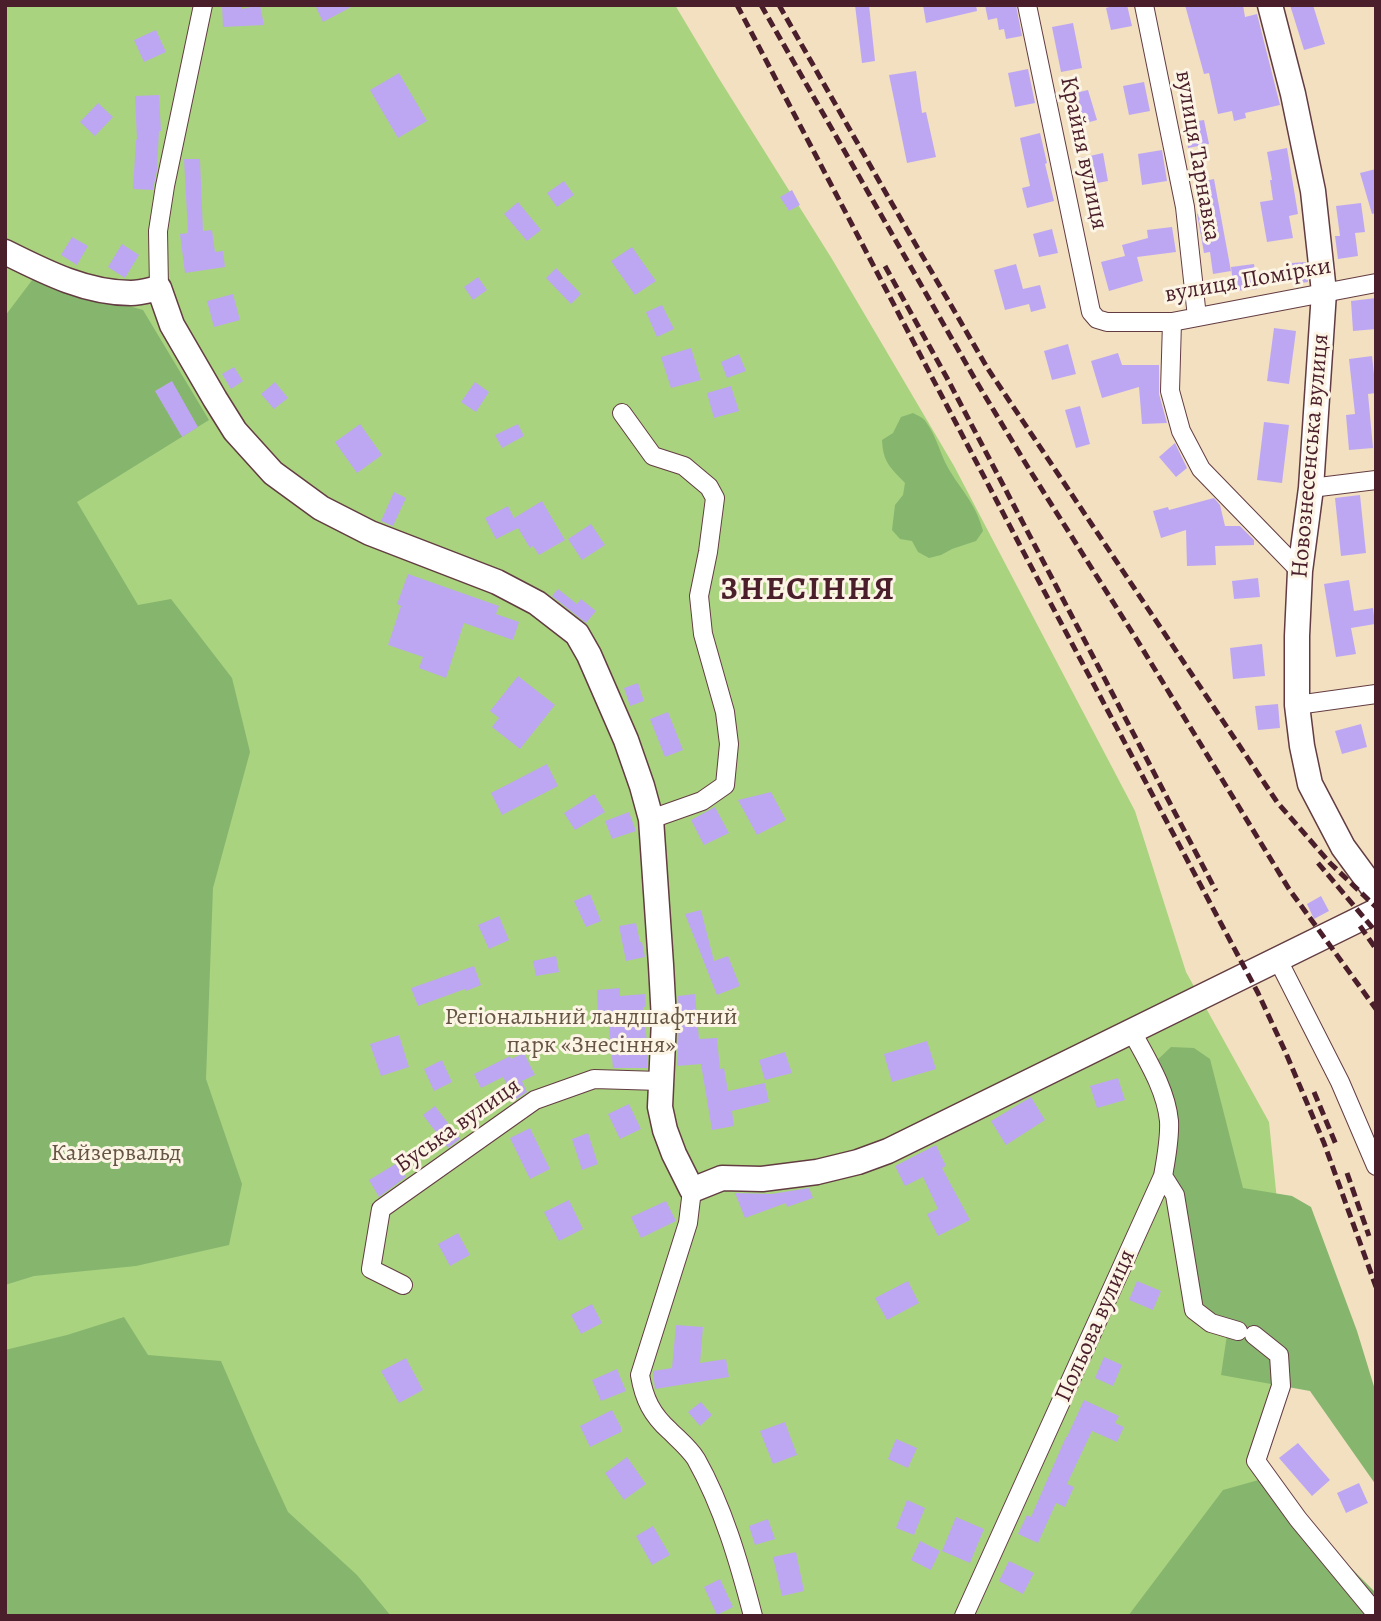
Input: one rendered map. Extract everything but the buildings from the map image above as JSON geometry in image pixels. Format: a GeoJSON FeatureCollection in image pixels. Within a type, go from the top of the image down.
{"type":"FeatureCollection","features":[{"type":"Feature","properties":{"kind":"street"},"geometry":{"type":"LineString","coordinates":[[203,5],[158,231],[159,288],[172,325],[235,431],[273,473],[321,508],[370,533],[517,592],[537,603],[577,634],[589,654],[626,740],[651,819],[664,1020],[660,1107],[674,1154],[692,1190],[688,1223],[640,1376],[643,1395],[654,1414],[693,1454],[709,1483],[741,1571],[753,1616]]}},
{"type":"Feature","properties":{"kind":"street","name":"Крайня вулиця"},"geometry":{"type":"LineString","coordinates":[[1027,5],[1091,312]]}},
{"type":"Feature","properties":{"kind":"street","name":"вулиця Тарнавка"},"geometry":{"type":"LineString","coordinates":[[1144,5],[1185,207],[1197,317]]}},
{"type":"Feature","properties":{"kind":"street","name":"Новознесенська вулиця"},"geometry":{"type":"LineString","coordinates":[[1270,5],[1293,94],[1313,191],[1324,292],[1311,488],[1300,571],[1297,705],[1310,784],[1343,847],[1376,892]]}},
{"type":"Feature","properties":{"kind":"street"},"geometry":{"type":"LineString","coordinates":[[5,252],[72,283],[109,292],[134,293],[159,288]]}},
{"type":"Feature","properties":{"kind":"street","name":"вулиця Помірки"},"geometry":{"type":"LineString","coordinates":[[1091,312],[1097,319],[1107,321],[1172,322],[1376,282]]}},
{"type":"Feature","properties":{"kind":"street"},"geometry":{"type":"LineString","coordinates":[[1172,322],[1170,391],[1181,431],[1201,469],[1300,571]]}},
{"type":"Feature","properties":{"kind":"street"},"geometry":{"type":"LineString","coordinates":[[622,413],[653,456],[684,466],[709,487],[715,498],[699,596],[703,634],[725,712],[729,744],[725,785],[702,801],[651,819]]}},
{"type":"Feature","properties":{"kind":"street"},"geometry":{"type":"LineString","coordinates":[[1311,488],[1376,480]]}},
{"type":"Feature","properties":{"kind":"street"},"geometry":{"type":"LineString","coordinates":[[1297,705],[1376,694]]}},
{"type":"Feature","properties":{"kind":"street"},"geometry":{"type":"LineString","coordinates":[[692,1190],[722,1178],[762,1179],[817,1172],[888,1151],[1376,911]]}},
{"type":"Feature","properties":{"kind":"street"},"geometry":{"type":"LineString","coordinates":[[1278,960],[1340,1082],[1376,1166]]}},
{"type":"Feature","properties":{"kind":"street","name":"Польова вулиця"},"geometry":{"type":"LineString","coordinates":[[964,1616],[1163,1176],[1169,1122],[1163,1097],[1131,1030]]}},
{"type":"Feature","properties":{"kind":"street","name":"Буська вулиця"},"geometry":{"type":"LineString","coordinates":[[403,1284],[371,1269],[382,1209],[535,1100],[594,1079],[660,1081]]}},
{"type":"Feature","properties":{"kind":"street"},"geometry":{"type":"LineString","coordinates":[[674,1154],[722,1178]]}},
{"type":"Feature","properties":{"kind":"street"},"geometry":{"type":"LineString","coordinates":[[1163,1176],[1175,1195],[1194,1310],[1212,1323],[1246,1333],[1279,1355],[1280,1386],[1256,1461],[1298,1520],[1374,1611]]}},
{"type":"Feature","properties":{"kind":"green space","name":"Регіональний ландшафтний парк «Знесіння»"},"geometry":{"type":"Polygon","coordinates":[[[5,5],[675,5],[832,259],[954,466],[1135,811],[1186,972],[1269,1122],[1292,1348],[1257,1469],[1376,1616],[5,1616],[5,5]]]}},
{"type":"Feature","properties":{"kind":"green space","name":"Кайзервальд"},"geometry":{"type":"Polygon","coordinates":[[[33,279],[143,310],[209,420],[77,502],[138,605],[171,599],[232,678],[250,752],[213,888],[206,1079],[242,1184],[229,1245],[136,1266],[34,1276],[5,1285],[5,316],[33,279]]]}},
{"type":"Feature","properties":{"kind":"green space"},"geometry":{"type":"Polygon","coordinates":[[[913,413],[929,427],[950,471],[976,511],[983,531],[976,541],[929,558],[918,552],[912,541],[900,539],[892,530],[895,505],[903,495],[905,483],[889,464],[882,440],[893,433],[901,417],[913,413]]]}},
{"type":"Feature","properties":{"kind":"green space"},"geometry":{"type":"Polygon","coordinates":[[[1171,1047],[1194,1048],[1210,1059],[1243,1188],[1292,1196],[1311,1207],[1357,1331],[1376,1393],[1376,1485],[1310,1391],[1221,1375],[1228,1328],[1194,1310],[1168,1146],[1150,1067],[1171,1047]]]}},
{"type":"Feature","properties":{"kind":"green space"},"geometry":{"type":"Polygon","coordinates":[[[124,1317],[148,1355],[221,1361],[288,1512],[357,1575],[391,1616],[5,1616],[5,1350],[67,1335],[124,1317]]]}},
{"type":"Feature","properties":{"kind":"green space"},"geometry":{"type":"Polygon","coordinates":[[[1262,1479],[1376,1593],[1376,1616],[1128,1616],[1223,1490],[1262,1479]]]}},
{"type":"Feature","properties":{"kind":"railway"},"geometry":{"type":"LineString","coordinates":[[737,5],[1258,993],[1324,1143],[1376,1287]]}},
{"type":"Feature","properties":{"kind":"railway"},"geometry":{"type":"LineString","coordinates":[[761,5],[1029,469],[1289,889],[1376,1009]]}},
{"type":"Feature","properties":{"kind":"railway"},"geometry":{"type":"LineString","coordinates":[[779,5],[988,369],[1277,802],[1330,863],[1376,907]]}},
{"type":"Feature","properties":{"kind":"railway"},"geometry":{"type":"LineString","coordinates":[[885,266],[947,378],[1216,891]]}},
{"type":"Feature","properties":{"kind":"railway"},"geometry":{"type":"LineString","coordinates":[[1318,863],[1376,932]]}},
{"type":"Feature","properties":{"kind":"railway"},"geometry":{"type":"LineString","coordinates":[[1360,926],[1376,949]]}},
{"type":"Feature","properties":{"kind":"railway"},"geometry":{"type":"LineString","coordinates":[[1314,1092],[1337,1147]]}},
{"type":"Feature","properties":{"kind":"railway"},"geometry":{"type":"LineString","coordinates":[[1347,1173],[1369,1236]]}},
{"type":"Feature","properties":{"kind":"district","name":"ЗНЕСІННЯ"},"geometry":{"type":"Point","coordinates":[808,591]}}]}
